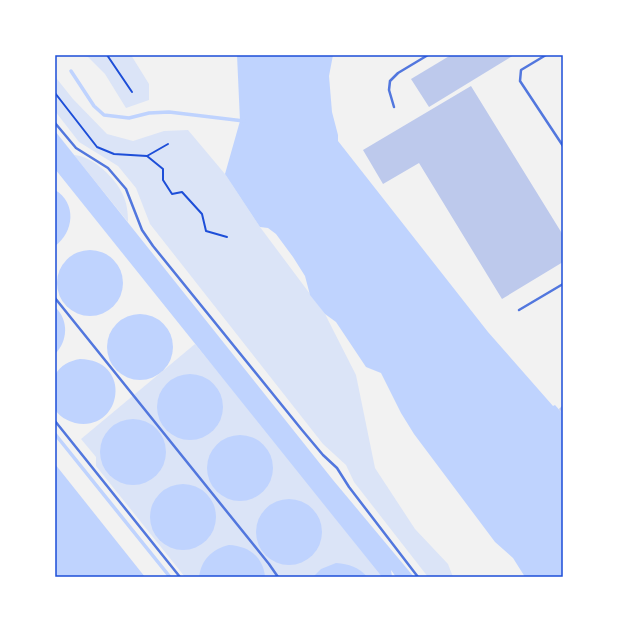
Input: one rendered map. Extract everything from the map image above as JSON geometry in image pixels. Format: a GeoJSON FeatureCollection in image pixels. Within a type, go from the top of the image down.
{"type":"FeatureCollection","features":[{"type":"Feature","properties":{"kind":"lane"},"geometry":{"type":"LineString","coordinates":[[394,107],[389,90],[390,81],[398,73],[428,55]]}},
{"type":"Feature","properties":{"kind":"lane"},"geometry":{"type":"LineString","coordinates":[[546,55],[521,70],[520,82],[563,146]]}},
{"type":"Feature","properties":{"kind":"lane"},"geometry":{"type":"LineString","coordinates":[[55,123],[76,148],[108,168],[126,189],[142,230],[153,246],[302,430],[336,468],[418,577]]}},
{"type":"Feature","properties":{"kind":"lane"},"geometry":{"type":"LineString","coordinates":[[519,310],[563,284]]}},
{"type":"Feature","properties":{"kind":"lane"},"geometry":{"type":"LineString","coordinates":[[55,298],[278,577]]}},
{"type":"Feature","properties":{"kind":"lane"},"geometry":{"type":"LineString","coordinates":[[55,421],[180,577]]}},
{"type":"Feature","properties":{"kind":"path"},"geometry":{"type":"LineString","coordinates":[[107,55],[132,92]]}},
{"type":"Feature","properties":{"kind":"path"},"geometry":{"type":"LineString","coordinates":[[55,93],[97,147],[114,154],[147,156],[168,144]]}},
{"type":"Feature","properties":{"kind":"path"},"geometry":{"type":"LineString","coordinates":[[147,156],[162,169],[163,180],[172,194],[182,192],[202,214],[206,231],[227,237]]}},
{"type":"Feature","properties":{"kind":"shaded area"},"geometry":{"type":"Polygon","coordinates":[[[79,55],[131,55],[149,84],[149,100],[126,108],[105,74],[88,57],[79,55]]]}},
{"type":"Feature","properties":{"kind":"shaded area"},"geometry":{"type":"Polygon","coordinates":[[[55,72],[57,79],[73,99],[107,134],[133,141],[164,131],[188,130],[225,174],[260,227],[325,314],[356,375],[375,468],[415,529],[448,564],[453,577],[428,577],[354,482],[346,465],[323,444],[150,224],[136,188],[118,166],[79,142],[55,111],[55,72]]]}},
{"type":"Feature","properties":{"kind":"shaded area"},"geometry":{"type":"Polygon","coordinates":[[[74,155],[88,159],[103,169],[120,188],[125,202],[128,222],[74,155]]]}},
{"type":"Feature","properties":{"kind":"shaded area"},"geometry":{"type":"Polygon","coordinates":[[[195,344],[266,430],[382,577],[185,577],[96,466],[96,457],[81,439],[195,344]]]}},
{"type":"Feature","properties":{"kind":"water"},"geometry":{"type":"Polygon","coordinates":[[[237,55],[333,55],[329,76],[332,112],[338,135],[338,141],[488,332],[553,406],[555,405],[563,414],[563,577],[525,577],[513,558],[495,542],[414,434],[401,413],[381,373],[366,367],[336,322],[325,314],[310,295],[305,276],[293,257],[276,234],[268,228],[260,227],[225,174],[240,121],[237,55]]]}},
{"type":"Feature","properties":{"kind":"water"},"geometry":{"type":"Polygon","coordinates":[[[55,131],[333,480],[414,577],[396,577],[391,570],[392,577],[382,577],[55,169],[55,131]]]}},
{"type":"Feature","properties":{"kind":"water"},"geometry":{"type":"Polygon","coordinates":[[[55,190],[67,202],[70,210],[70,218],[66,233],[55,246],[55,190]]]}},
{"type":"Feature","properties":{"kind":"water"},"geometry":{"type":"Polygon","coordinates":[[[90,250],[103,253],[113,260],[120,270],[123,283],[120,296],[113,306],[103,313],[90,316],[77,313],[67,306],[60,296],[57,283],[60,270],[67,260],[77,253],[90,250]]]}},
{"type":"Feature","properties":{"kind":"water"},"geometry":{"type":"Polygon","coordinates":[[[55,307],[63,318],[65,330],[62,343],[55,354],[55,307]]]}},
{"type":"Feature","properties":{"kind":"water"},"geometry":{"type":"Polygon","coordinates":[[[140,314],[153,317],[163,324],[170,334],[173,347],[170,360],[163,370],[153,377],[140,380],[127,377],[117,370],[110,360],[107,347],[110,334],[117,324],[127,317],[140,314]]]}},
{"type":"Feature","properties":{"kind":"water"},"geometry":{"type":"Polygon","coordinates":[[[80,359],[97,362],[109,371],[115,382],[115,395],[111,407],[103,417],[91,423],[75,423],[69,421],[58,414],[54,406],[55,375],[66,364],[80,359]]]}},
{"type":"Feature","properties":{"kind":"water"},"geometry":{"type":"Polygon","coordinates":[[[190,374],[203,377],[213,384],[220,394],[223,407],[220,420],[213,430],[203,437],[190,440],[177,437],[167,430],[160,420],[157,407],[160,394],[167,384],[177,377],[190,374]]]}},
{"type":"Feature","properties":{"kind":"water"},"geometry":{"type":"Polygon","coordinates":[[[133,419],[146,422],[156,429],[163,439],[166,452],[163,465],[156,475],[146,482],[133,485],[120,482],[110,475],[103,465],[100,452],[103,439],[110,429],[120,422],[133,419]]]}},
{"type":"Feature","properties":{"kind":"water"},"geometry":{"type":"Polygon","coordinates":[[[240,435],[253,438],[263,445],[270,455],[273,468],[270,481],[263,491],[253,498],[240,501],[227,498],[217,491],[210,481],[207,468],[210,455],[217,445],[227,438],[240,435]]]}},
{"type":"Feature","properties":{"kind":"water"},"geometry":{"type":"Polygon","coordinates":[[[55,464],[145,577],[55,577],[55,464]]]}},
{"type":"Feature","properties":{"kind":"water"},"geometry":{"type":"Polygon","coordinates":[[[183,484],[196,487],[206,494],[213,504],[216,517],[213,530],[206,540],[196,547],[183,550],[170,547],[160,540],[153,530],[150,517],[153,504],[160,494],[170,487],[183,484]]]}},
{"type":"Feature","properties":{"kind":"water"},"geometry":{"type":"Polygon","coordinates":[[[289,499],[302,502],[312,509],[319,519],[322,532],[319,545],[312,555],[302,562],[289,565],[276,562],[266,555],[259,545],[256,532],[259,519],[266,509],[276,502],[289,499]]]}},
{"type":"Feature","properties":{"kind":"water"},"geometry":{"type":"Polygon","coordinates":[[[229,545],[242,547],[258,558],[264,570],[265,577],[199,577],[202,565],[208,556],[217,549],[229,545]]]}},
{"type":"Feature","properties":{"kind":"water"},"geometry":{"type":"Polygon","coordinates":[[[336,563],[353,567],[361,571],[367,577],[313,577],[321,569],[336,563]]]}},
{"type":"Feature","properties":{"kind":"building"},"geometry":{"type":"Polygon","coordinates":[[[451,55],[514,55],[429,107],[411,79],[451,55]]]}},
{"type":"Feature","properties":{"kind":"building"},"geometry":{"type":"Polygon","coordinates":[[[471,86],[563,235],[563,262],[502,299],[419,163],[383,184],[363,150],[471,86]]]}},
{"type":"Feature","properties":{"kind":"building"},"geometry":{"type":"Polygon","coordinates":[[[563,405],[563,414],[559,409],[563,405]]]}},
{"type":"Feature","properties":{"kind":"waterway"},"geometry":{"type":"LineString","coordinates":[[71,71],[94,106],[104,115],[129,118],[149,113],[169,112],[244,121]]}},
{"type":"Feature","properties":{"kind":"waterway"},"geometry":{"type":"LineString","coordinates":[[55,434],[170,577]]}}]}
